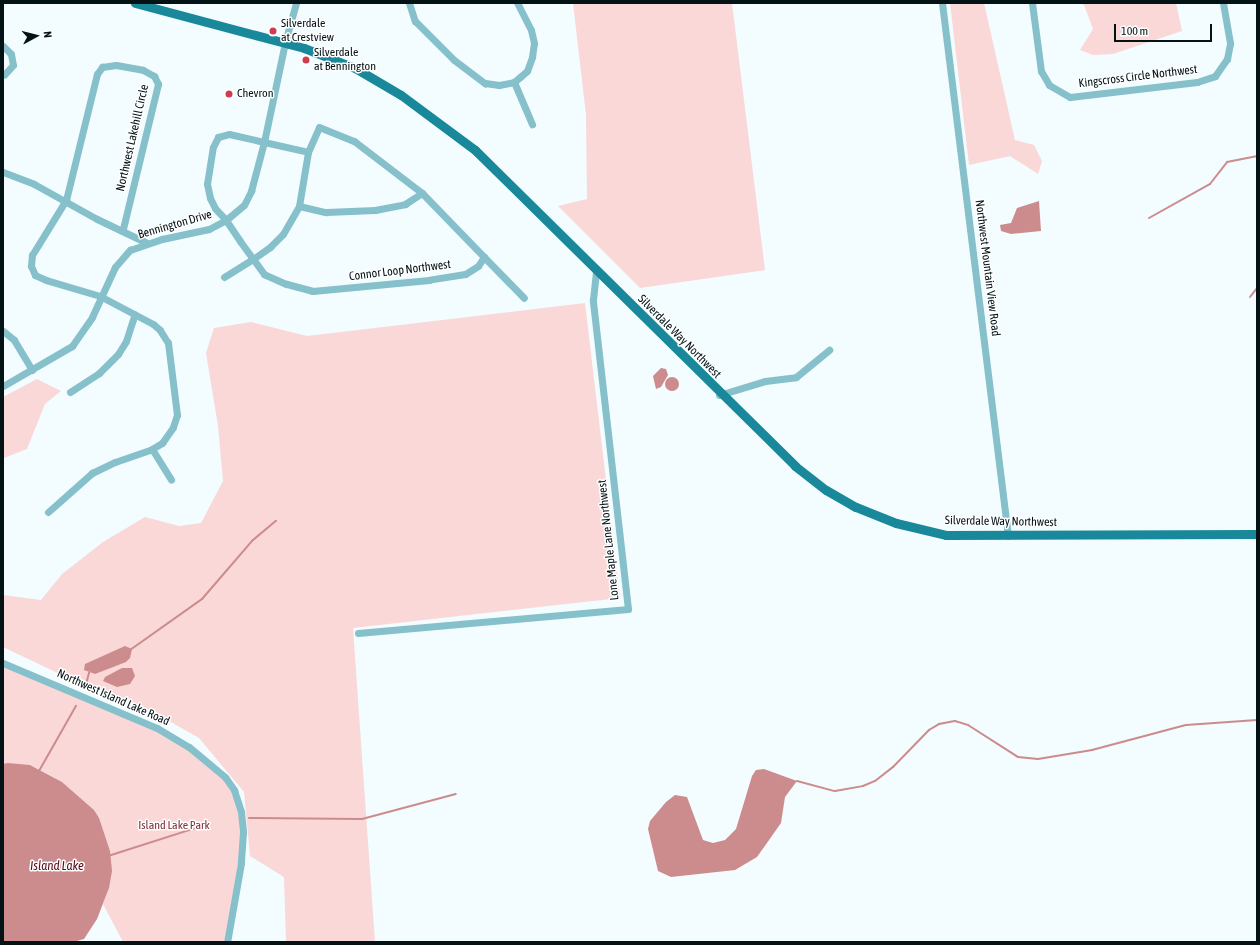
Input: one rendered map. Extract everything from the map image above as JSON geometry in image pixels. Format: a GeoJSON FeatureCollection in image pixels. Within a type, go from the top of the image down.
{"type":"FeatureCollection","features":[{"type":"Feature","properties":{"kind":"main road","name":"Silverdale Way Northwest"},"geometry":{"type":"LineString","coordinates":[[135,3],[285,42],[337,61],[380,81],[454,132],[720,395],[805,475],[826,490],[856,507],[896,523],[931,532],[959,536],[1257,534]]}},
{"type":"Feature","properties":{"kind":"street","name":"Bennington Drive"},"geometry":{"type":"LineString","coordinates":[[3,386],[72,346],[83,334],[114,267],[130,250],[147,243],[209,229],[226,220],[244,205],[251,191],[264,142],[285,42],[296,3]]}},
{"type":"Feature","properties":{"kind":"street"},"geometry":{"type":"LineString","coordinates":[[409,3],[415,21],[467,72],[492,85],[514,82],[527,71],[534,43],[531,30],[517,3]]}},
{"type":"Feature","properties":{"kind":"street","name":"Northwest Mountain View Road"},"geometry":{"type":"LineString","coordinates":[[942,3],[1008,536]]}},
{"type":"Feature","properties":{"kind":"street","name":"Kingscross Circle Northwest"},"geometry":{"type":"LineString","coordinates":[[1032,3],[1042,71],[1049,85],[1070,97],[1198,82],[1215,76],[1227,59],[1230,43],[1223,3]]}},
{"type":"Feature","properties":{"kind":"street"},"geometry":{"type":"LineString","coordinates":[[3,46],[11,54],[13,65],[4,75]]}},
{"type":"Feature","properties":{"kind":"street","name":"Northwest Lakehill Circle"},"geometry":{"type":"LineString","coordinates":[[66,200],[97,74],[102,67],[116,65],[144,70],[154,76],[158,84],[123,229]]}},
{"type":"Feature","properties":{"kind":"street"},"geometry":{"type":"LineString","coordinates":[[514,82],[532,124]]}},
{"type":"Feature","properties":{"kind":"street"},"geometry":{"type":"LineString","coordinates":[[224,278],[253,259],[283,234],[298,206],[308,152],[319,127],[354,141],[422,193],[524,298]]}},
{"type":"Feature","properties":{"kind":"street","name":"Connor Loop Northwest"},"geometry":{"type":"LineString","coordinates":[[308,152],[229,134],[218,137],[213,147],[207,184],[216,208],[264,274],[286,284],[313,291],[465,274],[478,266],[484,257]]}},
{"type":"Feature","properties":{"kind":"street"},"geometry":{"type":"LineString","coordinates":[[3,172],[34,184],[66,200],[96,219],[123,229],[147,243]]}},
{"type":"Feature","properties":{"kind":"street"},"geometry":{"type":"LineString","coordinates":[[298,206],[326,212],[375,210],[406,204],[422,193]]}},
{"type":"Feature","properties":{"kind":"street"},"geometry":{"type":"LineString","coordinates":[[48,512],[92,473],[115,462],[152,450],[162,443],[173,427],[177,414],[176,394],[168,343],[153,324],[100,296],[46,280],[35,275],[31,266],[32,255],[66,200]]}},
{"type":"Feature","properties":{"kind":"street","name":"Lone Maple Lane Northwest"},"geometry":{"type":"LineString","coordinates":[[358,633],[628,609],[593,300],[596,271]]}},
{"type":"Feature","properties":{"kind":"street"},"geometry":{"type":"LineString","coordinates":[[70,392],[99,372],[118,354],[126,342],[135,314]]}},
{"type":"Feature","properties":{"kind":"street"},"geometry":{"type":"LineString","coordinates":[[3,331],[14,340],[32,370]]}},
{"type":"Feature","properties":{"kind":"street"},"geometry":{"type":"LineString","coordinates":[[720,395],[765,381],[796,377],[829,350]]}},
{"type":"Feature","properties":{"kind":"street"},"geometry":{"type":"LineString","coordinates":[[152,450],[171,479]]}},
{"type":"Feature","properties":{"kind":"street","name":"Northwest Island Lake Road"},"geometry":{"type":"LineString","coordinates":[[3,663],[157,728],[189,746],[225,777],[234,790],[241,812],[243,832],[241,863],[227,942]]}},
{"type":"Feature","properties":{"kind":"green space"},"geometry":{"type":"Polygon","coordinates":[[[573,3],[732,3],[765,270],[640,288],[558,206],[587,199],[586,115],[573,3]]]}},
{"type":"Feature","properties":{"kind":"green space"},"geometry":{"type":"Polygon","coordinates":[[[950,3],[984,3],[1015,140],[1034,145],[1042,161],[1038,174],[1010,156],[969,165],[950,3]]]}},
{"type":"Feature","properties":{"kind":"green space"},"geometry":{"type":"Polygon","coordinates":[[[1078,3],[1176,3],[1182,31],[1113,54],[1093,55],[1080,50],[1093,29],[1084,5],[1078,3]]]}},
{"type":"Feature","properties":{"kind":"green space"},"geometry":{"type":"Polygon","coordinates":[[[585,303],[620,598],[353,628],[375,942],[286,942],[284,877],[250,856],[244,792],[199,738],[146,708],[66,677],[3,647],[3,595],[41,600],[62,574],[103,542],[145,517],[179,526],[201,523],[223,481],[218,426],[206,353],[214,328],[251,322],[307,336],[585,303]]]}},
{"type":"Feature","properties":{"kind":"green space"},"geometry":{"type":"Polygon","coordinates":[[[37,379],[61,391],[45,404],[27,449],[4,458],[3,397],[37,379]]]}},
{"type":"Feature","properties":{"kind":"green space","name":"Island Lake Park"},"geometry":{"type":"Polygon","coordinates":[[[3,663],[83,696],[189,747],[234,790],[243,832],[227,942],[123,942],[103,904],[109,888],[110,851],[94,810],[62,782],[46,773],[30,765],[3,764],[3,663]]]}},
{"type":"Feature","properties":{"kind":"water"},"geometry":{"type":"Polygon","coordinates":[[[1039,201],[1041,231],[1011,234],[1001,231],[1000,225],[1011,223],[1017,208],[1039,201]]]}},
{"type":"Feature","properties":{"kind":"water"},"geometry":{"type":"Polygon","coordinates":[[[661,368],[666,369],[668,375],[661,387],[656,389],[653,376],[661,368]]]}},
{"type":"Feature","properties":{"kind":"water"},"geometry":{"type":"Polygon","coordinates":[[[669,377],[675,377],[679,381],[679,387],[675,391],[669,391],[665,387],[665,381],[669,377]]]}},
{"type":"Feature","properties":{"kind":"water"},"geometry":{"type":"Polygon","coordinates":[[[125,646],[132,649],[130,658],[126,662],[95,674],[84,670],[85,664],[125,646]]]}},
{"type":"Feature","properties":{"kind":"water"},"geometry":{"type":"Polygon","coordinates":[[[122,668],[132,668],[135,676],[130,684],[117,687],[103,681],[105,677],[122,668]]]}},
{"type":"Feature","properties":{"kind":"water","name":"Island Lake"},"geometry":{"type":"Polygon","coordinates":[[[3,764],[30,765],[62,782],[94,810],[99,818],[110,851],[112,871],[109,888],[97,919],[84,939],[73,942],[3,942],[3,764]]]}},
{"type":"Feature","properties":{"kind":"water"},"geometry":{"type":"Polygon","coordinates":[[[764,769],[797,781],[785,797],[781,823],[757,857],[735,870],[671,877],[658,871],[648,829],[650,821],[666,802],[675,795],[687,797],[703,840],[713,843],[725,840],[736,829],[752,776],[756,770],[764,769]]]}},
{"type":"Feature","properties":{"kind":"waterway"},"geometry":{"type":"LineString","coordinates":[[1149,218],[1210,184],[1227,162],[1257,156]]}},
{"type":"Feature","properties":{"kind":"waterway"},"geometry":{"type":"LineString","coordinates":[[1250,297],[1257,288]]}},
{"type":"Feature","properties":{"kind":"waterway"},"geometry":{"type":"LineString","coordinates":[[130,650],[202,599],[253,540],[276,521]]}},
{"type":"Feature","properties":{"kind":"waterway"},"geometry":{"type":"LineString","coordinates":[[85,688],[89,673]]}},
{"type":"Feature","properties":{"kind":"waterway"},"geometry":{"type":"LineString","coordinates":[[39,771],[76,706]]}},
{"type":"Feature","properties":{"kind":"waterway"},"geometry":{"type":"LineString","coordinates":[[797,781],[835,791],[863,786],[875,781],[893,767],[929,730],[939,724],[955,721],[968,725],[1018,757],[1038,759],[1092,750],[1186,725],[1257,720]]}},
{"type":"Feature","properties":{"kind":"waterway"},"geometry":{"type":"LineString","coordinates":[[249,818],[362,819],[456,794]]}},
{"type":"Feature","properties":{"kind":"waterway"},"geometry":{"type":"LineString","coordinates":[[108,856],[202,826]]}},
{"type":"Feature","properties":{"kind":"place","name":"Silverdale at Crestview"},"geometry":{"type":"Point","coordinates":[273,31]}},
{"type":"Feature","properties":{"kind":"place","name":"Silverdale at Bennington"},"geometry":{"type":"Point","coordinates":[306,60]}},
{"type":"Feature","properties":{"kind":"place","name":"Chevron"},"geometry":{"type":"Point","coordinates":[229,94]}}]}
